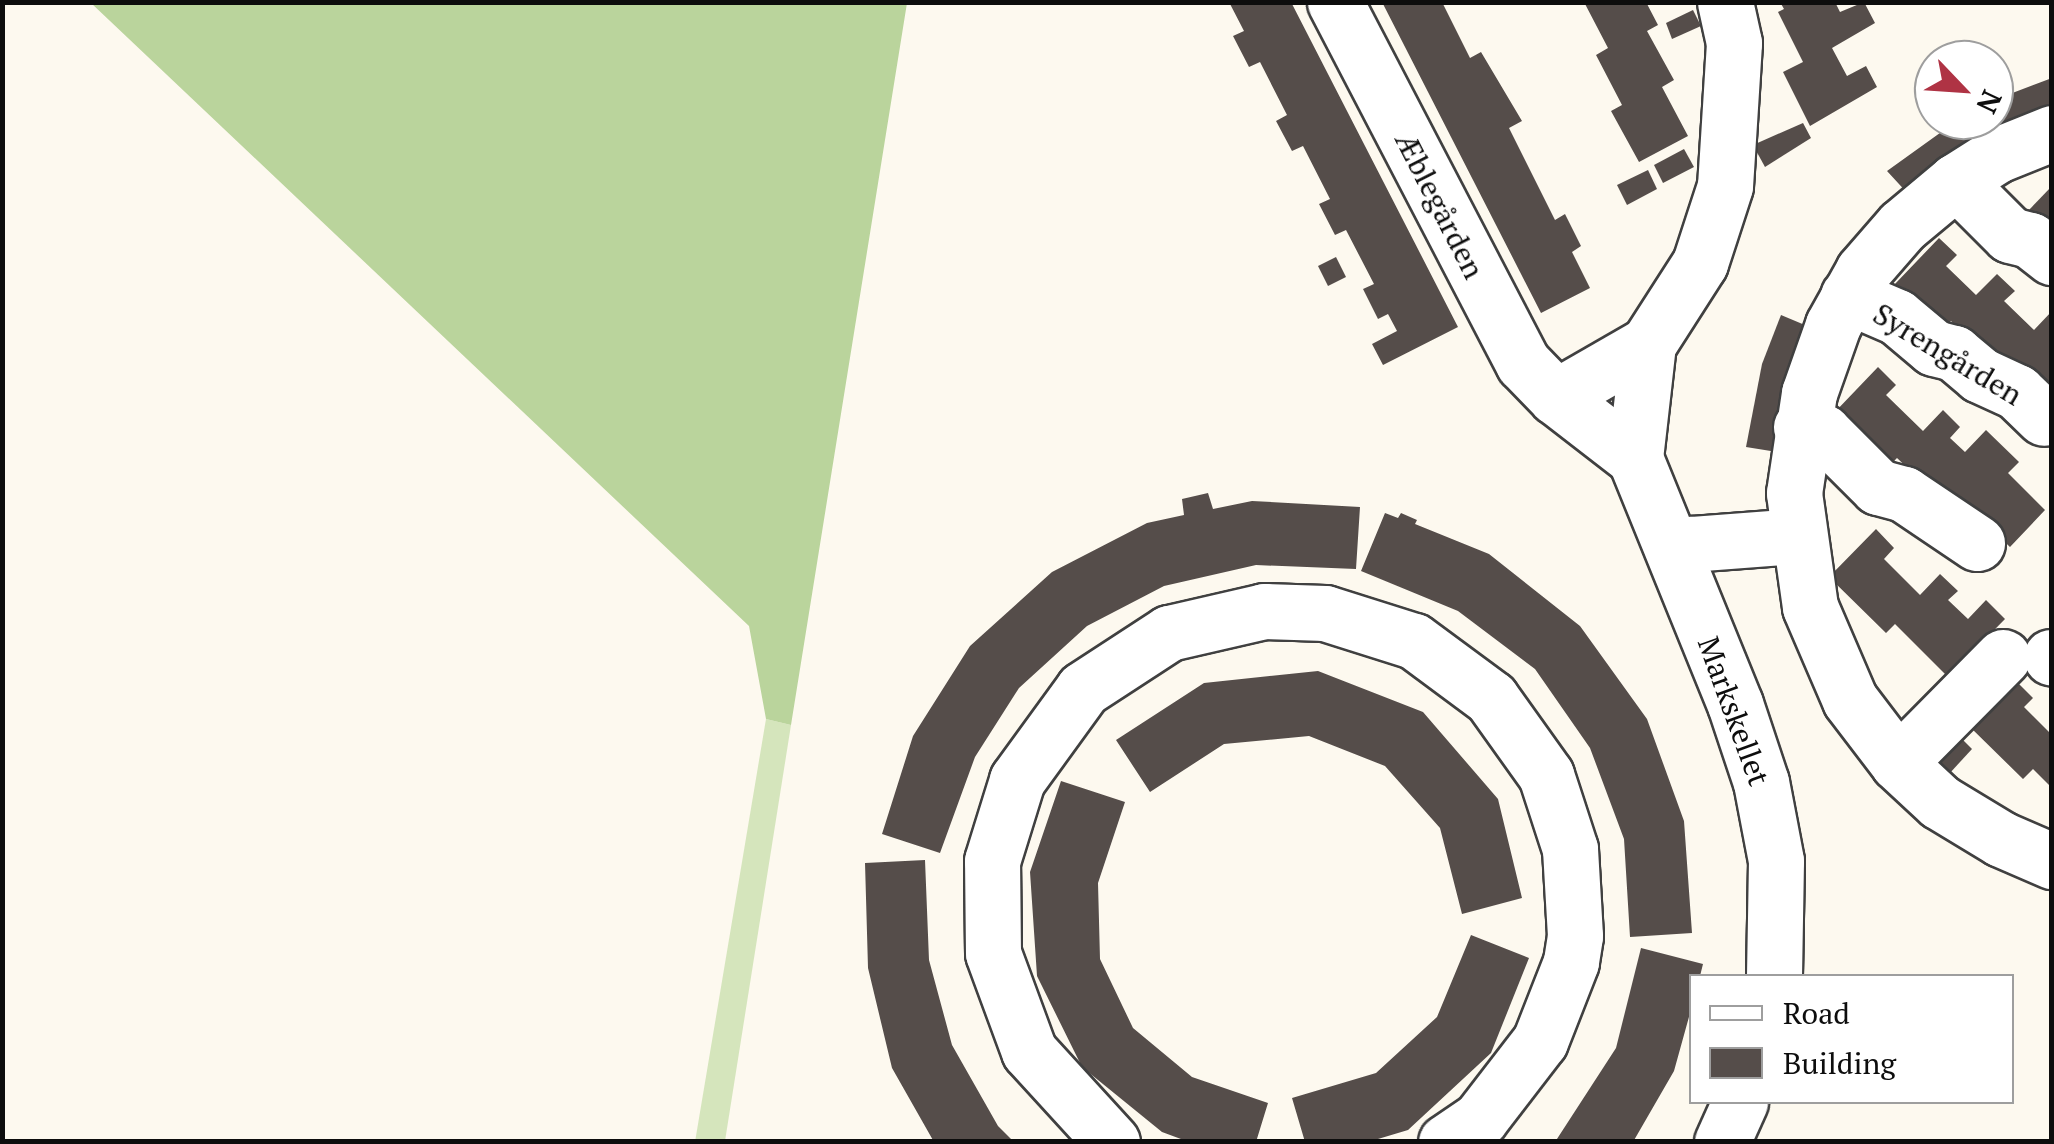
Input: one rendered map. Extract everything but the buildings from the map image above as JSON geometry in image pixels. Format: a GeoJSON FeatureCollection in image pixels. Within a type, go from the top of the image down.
{"type":"FeatureCollection","features":[{"type":"Feature","properties":{"kind":"street","name":"Æblegården"},"geometry":{"type":"LineString","coordinates":[[1336,2],[1514,350],[1532,376],[1556,398],[1636,458]]}},
{"type":"Feature","properties":{"kind":"street"},"geometry":{"type":"LineString","coordinates":[[1636,458],[1648,344],[1700,262],[1725,186],[1734,43],[1724,2]]}},
{"type":"Feature","properties":{"kind":"street","name":"Syrengården"},"geometry":{"type":"LineString","coordinates":[[2052,133],[1998,155],[1956,181],[1902,226],[1848,296],[1820,359],[1802,427],[1794,493],[1810,608],[1828,659],[1850,700],[1898,764],[1940,802],[1975,825],[2052,860]]}},
{"type":"Feature","properties":{"kind":"street"},"geometry":{"type":"LineString","coordinates":[[1956,181],[2010,235],[2030,240],[2052,257]]}},
{"type":"Feature","properties":{"kind":"street","name":"Syrengården"},"geometry":{"type":"LineString","coordinates":[[1848,296],[1898,317],[1934,348],[1954,353],[1980,376],[2017,392],[2044,418]]}},
{"type":"Feature","properties":{"kind":"street"},"geometry":{"type":"LineString","coordinates":[[1556,398],[1648,344]]}},
{"type":"Feature","properties":{"kind":"street"},"geometry":{"type":"LineString","coordinates":[[1802,427],[1823,432],[1878,487],[1904,494],[1976,543]]}},
{"type":"Feature","properties":{"kind":"street","name":"Markskellet"},"geometry":{"type":"LineString","coordinates":[[1636,458],[1761,782],[1776,862],[1774,974]]}},
{"type":"Feature","properties":{"kind":"street"},"geometry":{"type":"LineString","coordinates":[[1674,552],[1690,544],[1798,536]]}},
{"type":"Feature","properties":{"kind":"street"},"geometry":{"type":"LineString","coordinates":[[1112,1142],[1029,1051],[993,953],[992,861],[1016,780],[1083,689],[1169,633],[1264,611],[1325,613],[1414,641],[1491,698],[1546,775],[1570,849],[1575,936],[1570,962],[1540,1041],[1480,1119],[1446,1142]]}},
{"type":"Feature","properties":{"kind":"street"},"geometry":{"type":"LineString","coordinates":[[1898,764],[2035,657]]}},
{"type":"Feature","properties":{"kind":"street"},"geometry":{"type":"LineString","coordinates":[[1722,1142],[1739,1104]]}},
{"type":"Feature","properties":{"kind":"green space"},"geometry":{"type":"Polygon","coordinates":[[[91,3],[907,3],[791,725],[766,719],[749,626],[91,3]]]}},
{"type":"Feature","properties":{"kind":"green space"},"geometry":{"type":"Polygon","coordinates":[[[766,719],[791,725],[725,1141],[695,1142],[766,719]]]}}]}
